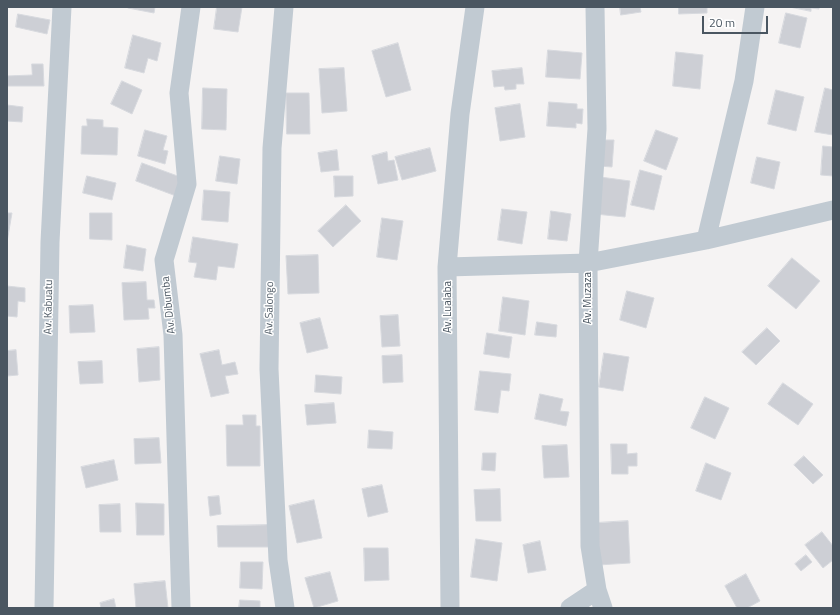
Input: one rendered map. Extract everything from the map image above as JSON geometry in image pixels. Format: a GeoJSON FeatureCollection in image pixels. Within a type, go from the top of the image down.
{"type":"FeatureCollection","features":[{"type":"Feature","properties":{"kind":"street","name":"Av. Kabuatu"},"geometry":{"type":"LineString","coordinates":[[44,608],[50,242],[62,7]]}},
{"type":"Feature","properties":{"kind":"street","name":"Av. Dibumba"},"geometry":{"type":"LineString","coordinates":[[181,608],[172,335],[164,260],[187,184],[179,93],[191,7]]}},
{"type":"Feature","properties":{"kind":"street","name":"Av. Salongo"},"geometry":{"type":"LineString","coordinates":[[284,7],[272,148],[269,369],[278,560],[285,608]]}},
{"type":"Feature","properties":{"kind":"street","name":"Av. Lualaba"},"geometry":{"type":"LineString","coordinates":[[450,608],[448,267],[460,114],[474,7]]}},
{"type":"Feature","properties":{"kind":"street","name":"Av. Muzaza"},"geometry":{"type":"LineString","coordinates":[[595,7],[597,129],[588,263],[590,546],[597,590],[603,608]]}},
{"type":"Feature","properties":{"kind":"street"},"geometry":{"type":"LineString","coordinates":[[706,240],[744,81],[755,7]]}},
{"type":"Feature","properties":{"kind":"street"},"geometry":{"type":"LineString","coordinates":[[448,267],[588,263],[706,240],[833,210]]}},
{"type":"Feature","properties":{"kind":"street"},"geometry":{"type":"LineString","coordinates":[[570,608],[597,590]]}},
{"type":"Feature","properties":{"kind":"building"},"geometry":{"type":"Polygon","coordinates":[[[128,7],[155,7],[154,13],[128,7]]]}},
{"type":"Feature","properties":{"kind":"building"},"geometry":{"type":"Polygon","coordinates":[[[217,7],[242,7],[238,32],[214,29],[217,7]]]}},
{"type":"Feature","properties":{"kind":"building"},"geometry":{"type":"Polygon","coordinates":[[[620,7],[640,7],[641,12],[621,15],[620,7]]]}},
{"type":"Feature","properties":{"kind":"building"},"geometry":{"type":"Polygon","coordinates":[[[679,7],[707,7],[707,13],[679,14],[679,7]]]}},
{"type":"Feature","properties":{"kind":"building"},"geometry":{"type":"Polygon","coordinates":[[[790,7],[819,7],[819,9],[811,8],[811,11],[790,7]]]}},
{"type":"Feature","properties":{"kind":"building"},"geometry":{"type":"Polygon","coordinates":[[[786,13],[807,18],[800,48],[779,43],[786,13]]]}},
{"type":"Feature","properties":{"kind":"building"},"geometry":{"type":"Polygon","coordinates":[[[18,14],[50,20],[47,34],[16,27],[18,14]]]}},
{"type":"Feature","properties":{"kind":"building"},"geometry":{"type":"Polygon","coordinates":[[[133,35],[161,43],[157,61],[148,58],[144,73],[125,68],[133,35]]]}},
{"type":"Feature","properties":{"kind":"building"},"geometry":{"type":"Polygon","coordinates":[[[398,43],[411,90],[386,97],[372,51],[398,43]]]}},
{"type":"Feature","properties":{"kind":"building"},"geometry":{"type":"Polygon","coordinates":[[[548,50],[582,53],[580,79],[546,77],[548,50]]]}},
{"type":"Feature","properties":{"kind":"building"},"geometry":{"type":"Polygon","coordinates":[[[676,52],[703,55],[700,89],[673,86],[676,52]]]}},
{"type":"Feature","properties":{"kind":"building"},"geometry":{"type":"Polygon","coordinates":[[[32,64],[43,64],[44,86],[7,86],[7,76],[32,75],[32,64]]]}},
{"type":"Feature","properties":{"kind":"building"},"geometry":{"type":"Polygon","coordinates":[[[344,68],[347,111],[322,113],[319,69],[344,68]]]}},
{"type":"Feature","properties":{"kind":"building"},"geometry":{"type":"Polygon","coordinates":[[[522,68],[524,84],[516,84],[516,89],[505,90],[504,86],[494,87],[492,71],[522,68]]]}},
{"type":"Feature","properties":{"kind":"building"},"geometry":{"type":"Polygon","coordinates":[[[122,81],[142,90],[132,114],[111,104],[122,81]]]}},
{"type":"Feature","properties":{"kind":"building"},"geometry":{"type":"Polygon","coordinates":[[[203,88],[227,89],[226,130],[202,129],[203,88]]]}},
{"type":"Feature","properties":{"kind":"building"},"geometry":{"type":"Polygon","coordinates":[[[825,88],[833,90],[833,135],[815,132],[825,88]]]}},
{"type":"Feature","properties":{"kind":"building"},"geometry":{"type":"Polygon","coordinates":[[[776,90],[804,97],[796,131],[768,124],[776,90]]]}},
{"type":"Feature","properties":{"kind":"building"},"geometry":{"type":"Polygon","coordinates":[[[286,93],[309,93],[310,134],[287,134],[286,93]]]}},
{"type":"Feature","properties":{"kind":"building"},"geometry":{"type":"Polygon","coordinates":[[[549,102],[577,104],[577,109],[583,109],[582,124],[576,123],[576,128],[547,126],[549,102]]]}},
{"type":"Feature","properties":{"kind":"building"},"geometry":{"type":"Polygon","coordinates":[[[520,104],[525,137],[500,141],[495,108],[520,104]]]}},
{"type":"Feature","properties":{"kind":"building"},"geometry":{"type":"Polygon","coordinates":[[[7,105],[23,107],[22,122],[7,121],[7,105]]]}},
{"type":"Feature","properties":{"kind":"building"},"geometry":{"type":"Polygon","coordinates":[[[87,119],[103,120],[103,127],[118,128],[117,155],[81,154],[82,126],[87,126],[87,119]]]}},
{"type":"Feature","properties":{"kind":"building"},"geometry":{"type":"Polygon","coordinates":[[[145,130],[167,136],[163,150],[168,151],[165,164],[138,156],[145,130]]]}},
{"type":"Feature","properties":{"kind":"building"},"geometry":{"type":"Polygon","coordinates":[[[656,130],[678,138],[666,170],[644,161],[656,130]]]}},
{"type":"Feature","properties":{"kind":"building"},"geometry":{"type":"Polygon","coordinates":[[[601,140],[614,140],[612,167],[599,166],[601,140]]]}},
{"type":"Feature","properties":{"kind":"building"},"geometry":{"type":"Polygon","coordinates":[[[823,146],[833,147],[833,176],[821,175],[823,146]]]}},
{"type":"Feature","properties":{"kind":"building"},"geometry":{"type":"Polygon","coordinates":[[[430,148],[436,171],[402,180],[395,157],[430,148]]]}},
{"type":"Feature","properties":{"kind":"building"},"geometry":{"type":"Polygon","coordinates":[[[337,150],[339,170],[321,172],[318,153],[337,150]]]}},
{"type":"Feature","properties":{"kind":"building"},"geometry":{"type":"Polygon","coordinates":[[[387,152],[388,161],[394,160],[398,180],[378,184],[372,156],[387,152]]]}},
{"type":"Feature","properties":{"kind":"building"},"geometry":{"type":"Polygon","coordinates":[[[220,156],[240,159],[237,184],[216,181],[220,156]]]}},
{"type":"Feature","properties":{"kind":"building"},"geometry":{"type":"Polygon","coordinates":[[[757,157],[780,162],[774,189],[751,183],[757,157]]]}},
{"type":"Feature","properties":{"kind":"building"},"geometry":{"type":"Polygon","coordinates":[[[142,163],[183,178],[176,196],[136,181],[142,163]]]}},
{"type":"Feature","properties":{"kind":"building"},"geometry":{"type":"Polygon","coordinates":[[[640,170],[662,176],[654,210],[631,205],[640,170]]]}},
{"type":"Feature","properties":{"kind":"building"},"geometry":{"type":"Polygon","coordinates":[[[87,176],[116,183],[112,200],[83,193],[87,176]]]}},
{"type":"Feature","properties":{"kind":"building"},"geometry":{"type":"Polygon","coordinates":[[[334,176],[353,176],[353,196],[335,197],[334,176]]]}},
{"type":"Feature","properties":{"kind":"building"},"geometry":{"type":"Polygon","coordinates":[[[600,177],[630,181],[625,217],[595,214],[600,177]]]}},
{"type":"Feature","properties":{"kind":"building"},"geometry":{"type":"Polygon","coordinates":[[[204,190],[230,192],[228,222],[202,220],[204,190]]]}},
{"type":"Feature","properties":{"kind":"building"},"geometry":{"type":"Polygon","coordinates":[[[346,205],[361,221],[333,247],[318,231],[346,205]]]}},
{"type":"Feature","properties":{"kind":"building"},"geometry":{"type":"Polygon","coordinates":[[[502,209],[527,212],[522,244],[498,240],[502,209]]]}},
{"type":"Feature","properties":{"kind":"building"},"geometry":{"type":"Polygon","coordinates":[[[551,211],[571,214],[567,241],[548,239],[551,211]]]}},
{"type":"Feature","properties":{"kind":"building"},"geometry":{"type":"Polygon","coordinates":[[[7,213],[12,213],[7,242],[7,213]]]}},
{"type":"Feature","properties":{"kind":"building"},"geometry":{"type":"Polygon","coordinates":[[[90,213],[112,213],[112,240],[90,239],[90,213]]]}},
{"type":"Feature","properties":{"kind":"building"},"geometry":{"type":"Polygon","coordinates":[[[382,218],[403,221],[397,260],[377,257],[382,218]]]}},
{"type":"Feature","properties":{"kind":"building"},"geometry":{"type":"Polygon","coordinates":[[[193,237],[238,244],[234,268],[218,266],[216,280],[194,277],[197,263],[189,262],[193,237]]]}},
{"type":"Feature","properties":{"kind":"building"},"geometry":{"type":"Polygon","coordinates":[[[127,245],[146,249],[143,271],[124,268],[127,245]]]}},
{"type":"Feature","properties":{"kind":"building"},"geometry":{"type":"Polygon","coordinates":[[[318,255],[319,293],[288,294],[286,256],[318,255]]]}},
{"type":"Feature","properties":{"kind":"building"},"geometry":{"type":"Polygon","coordinates":[[[792,258],[820,281],[796,309],[768,286],[792,258]]]}},
{"type":"Feature","properties":{"kind":"building"},"geometry":{"type":"Polygon","coordinates":[[[146,282],[147,300],[154,300],[155,308],[148,308],[149,319],[124,320],[122,283],[146,282]]]}},
{"type":"Feature","properties":{"kind":"building"},"geometry":{"type":"Polygon","coordinates":[[[7,286],[25,288],[25,302],[18,301],[17,317],[7,316],[7,286]]]}},
{"type":"Feature","properties":{"kind":"building"},"geometry":{"type":"Polygon","coordinates":[[[627,291],[654,298],[646,328],[620,320],[627,291]]]}},
{"type":"Feature","properties":{"kind":"building"},"geometry":{"type":"Polygon","coordinates":[[[503,297],[529,301],[525,335],[499,331],[503,297]]]}},
{"type":"Feature","properties":{"kind":"building"},"geometry":{"type":"Polygon","coordinates":[[[93,305],[95,332],[70,333],[69,306],[93,305]]]}},
{"type":"Feature","properties":{"kind":"building"},"geometry":{"type":"Polygon","coordinates":[[[398,315],[400,346],[382,347],[380,316],[398,315]]]}},
{"type":"Feature","properties":{"kind":"building"},"geometry":{"type":"Polygon","coordinates":[[[320,318],[328,348],[307,353],[300,323],[320,318]]]}},
{"type":"Feature","properties":{"kind":"building"},"geometry":{"type":"Polygon","coordinates":[[[537,322],[557,325],[556,337],[535,335],[537,322]]]}},
{"type":"Feature","properties":{"kind":"building"},"geometry":{"type":"Polygon","coordinates":[[[767,328],[780,341],[756,365],[742,352],[767,328]]]}},
{"type":"Feature","properties":{"kind":"building"},"geometry":{"type":"Polygon","coordinates":[[[487,333],[512,337],[509,358],[484,354],[487,333]]]}},
{"type":"Feature","properties":{"kind":"building"},"geometry":{"type":"Polygon","coordinates":[[[159,347],[160,380],[139,382],[137,349],[159,347]]]}},
{"type":"Feature","properties":{"kind":"building"},"geometry":{"type":"Polygon","coordinates":[[[16,350],[18,375],[7,376],[7,351],[16,350]]]}},
{"type":"Feature","properties":{"kind":"building"},"geometry":{"type":"Polygon","coordinates":[[[219,350],[222,365],[235,362],[238,374],[225,376],[229,393],[211,397],[200,354],[219,350]]]}},
{"type":"Feature","properties":{"kind":"building"},"geometry":{"type":"Polygon","coordinates":[[[604,353],[629,357],[623,391],[599,387],[604,353]]]}},
{"type":"Feature","properties":{"kind":"building"},"geometry":{"type":"Polygon","coordinates":[[[402,355],[403,382],[383,383],[382,356],[402,355]]]}},
{"type":"Feature","properties":{"kind":"building"},"geometry":{"type":"Polygon","coordinates":[[[102,361],[103,383],[80,384],[78,362],[102,361]]]}},
{"type":"Feature","properties":{"kind":"building"},"geometry":{"type":"Polygon","coordinates":[[[480,371],[511,374],[509,391],[501,390],[498,413],[475,410],[480,371]]]}},
{"type":"Feature","properties":{"kind":"building"},"geometry":{"type":"Polygon","coordinates":[[[316,375],[342,377],[341,394],[315,392],[316,375]]]}},
{"type":"Feature","properties":{"kind":"building"},"geometry":{"type":"Polygon","coordinates":[[[783,383],[813,404],[798,425],[768,404],[783,383]]]}},
{"type":"Feature","properties":{"kind":"building"},"geometry":{"type":"Polygon","coordinates":[[[540,394],[563,399],[560,411],[569,412],[566,426],[535,419],[540,394]]]}},
{"type":"Feature","properties":{"kind":"building"},"geometry":{"type":"Polygon","coordinates":[[[705,397],[729,408],[715,439],[691,428],[705,397]]]}},
{"type":"Feature","properties":{"kind":"building"},"geometry":{"type":"Polygon","coordinates":[[[334,403],[336,423],[307,425],[305,405],[334,403]]]}},
{"type":"Feature","properties":{"kind":"building"},"geometry":{"type":"Polygon","coordinates":[[[243,415],[256,415],[256,426],[260,426],[260,466],[227,466],[226,425],[243,425],[243,415]]]}},
{"type":"Feature","properties":{"kind":"building"},"geometry":{"type":"Polygon","coordinates":[[[369,430],[393,432],[392,449],[368,448],[369,430]]]}},
{"type":"Feature","properties":{"kind":"building"},"geometry":{"type":"Polygon","coordinates":[[[159,438],[161,463],[135,464],[134,439],[159,438]]]}},
{"type":"Feature","properties":{"kind":"building"},"geometry":{"type":"Polygon","coordinates":[[[611,444],[627,444],[627,454],[637,453],[637,466],[628,466],[628,474],[612,474],[611,444]]]}},
{"type":"Feature","properties":{"kind":"building"},"geometry":{"type":"Polygon","coordinates":[[[567,445],[569,477],[544,478],[542,446],[567,445]]]}},
{"type":"Feature","properties":{"kind":"building"},"geometry":{"type":"Polygon","coordinates":[[[483,453],[496,453],[495,471],[482,470],[483,453]]]}},
{"type":"Feature","properties":{"kind":"building"},"geometry":{"type":"Polygon","coordinates":[[[804,456],[823,475],[813,484],[794,465],[804,456]]]}},
{"type":"Feature","properties":{"kind":"building"},"geometry":{"type":"Polygon","coordinates":[[[114,460],[118,480],[86,488],[81,467],[114,460]]]}},
{"type":"Feature","properties":{"kind":"building"},"geometry":{"type":"Polygon","coordinates":[[[706,463],[731,473],[721,500],[696,491],[706,463]]]}},
{"type":"Feature","properties":{"kind":"building"},"geometry":{"type":"Polygon","coordinates":[[[382,485],[388,512],[368,517],[362,489],[382,485]]]}},
{"type":"Feature","properties":{"kind":"building"},"geometry":{"type":"Polygon","coordinates":[[[500,489],[501,521],[476,521],[474,490],[500,489]]]}},
{"type":"Feature","properties":{"kind":"building"},"geometry":{"type":"Polygon","coordinates":[[[219,496],[221,514],[210,516],[208,497],[219,496]]]}},
{"type":"Feature","properties":{"kind":"building"},"geometry":{"type":"Polygon","coordinates":[[[314,500],[322,538],[297,543],[289,506],[314,500]]]}},
{"type":"Feature","properties":{"kind":"building"},"geometry":{"type":"Polygon","coordinates":[[[136,503],[164,504],[164,535],[137,535],[136,503]]]}},
{"type":"Feature","properties":{"kind":"building"},"geometry":{"type":"Polygon","coordinates":[[[120,504],[121,532],[100,532],[99,505],[120,504]]]}},
{"type":"Feature","properties":{"kind":"building"},"geometry":{"type":"Polygon","coordinates":[[[628,521],[630,563],[598,565],[596,523],[628,521]]]}},
{"type":"Feature","properties":{"kind":"building"},"geometry":{"type":"Polygon","coordinates":[[[268,525],[269,547],[218,547],[217,526],[268,525]]]}},
{"type":"Feature","properties":{"kind":"building"},"geometry":{"type":"Polygon","coordinates":[[[822,532],[833,546],[833,560],[823,568],[805,545],[822,532]]]}},
{"type":"Feature","properties":{"kind":"building"},"geometry":{"type":"Polygon","coordinates":[[[476,539],[502,543],[497,581],[471,577],[476,539]]]}},
{"type":"Feature","properties":{"kind":"building"},"geometry":{"type":"Polygon","coordinates":[[[540,541],[546,570],[528,573],[523,545],[540,541]]]}},
{"type":"Feature","properties":{"kind":"building"},"geometry":{"type":"Polygon","coordinates":[[[364,548],[388,548],[389,580],[365,581],[364,548]]]}},
{"type":"Feature","properties":{"kind":"building"},"geometry":{"type":"Polygon","coordinates":[[[806,555],[812,562],[801,571],[795,564],[806,555]]]}},
{"type":"Feature","properties":{"kind":"building"},"geometry":{"type":"Polygon","coordinates":[[[241,562],[263,562],[262,589],[240,588],[241,562]]]}},
{"type":"Feature","properties":{"kind":"building"},"geometry":{"type":"Polygon","coordinates":[[[330,572],[338,601],[314,608],[305,578],[330,572]]]}},
{"type":"Feature","properties":{"kind":"building"},"geometry":{"type":"Polygon","coordinates":[[[746,574],[760,601],[747,608],[737,608],[725,586],[746,574]]]}},
{"type":"Feature","properties":{"kind":"building"},"geometry":{"type":"Polygon","coordinates":[[[165,581],[168,608],[136,608],[134,584],[165,581]]]}},
{"type":"Feature","properties":{"kind":"building"},"geometry":{"type":"Polygon","coordinates":[[[114,599],[116,608],[101,608],[100,603],[114,599]]]}},
{"type":"Feature","properties":{"kind":"building"},"geometry":{"type":"Polygon","coordinates":[[[240,600],[260,601],[260,608],[239,608],[240,600]]]}}]}
